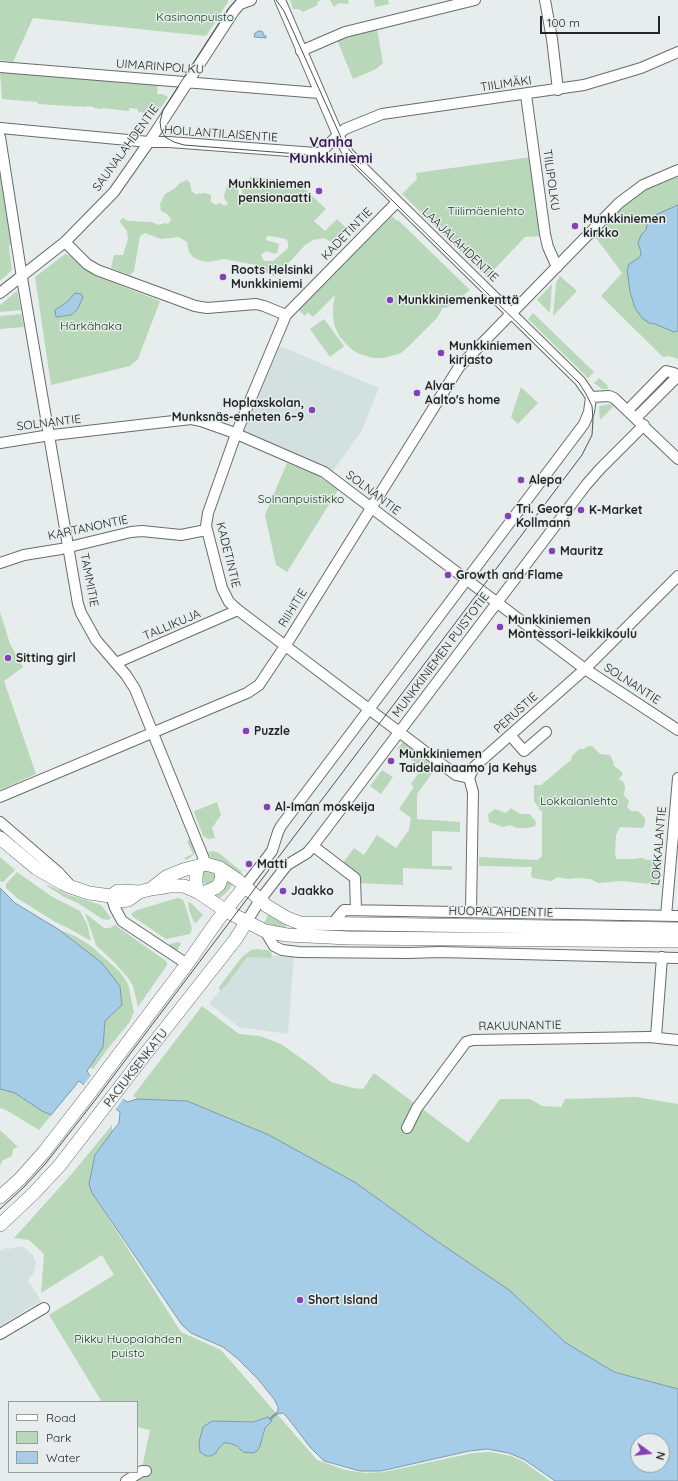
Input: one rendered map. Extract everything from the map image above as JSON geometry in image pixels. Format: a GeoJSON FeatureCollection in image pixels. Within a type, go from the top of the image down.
{"type":"FeatureCollection","features":[{"type":"Feature","properties":{"kind":"main road"},"geometry":{"type":"LineString","coordinates":[[0,838],[36,868],[62,883],[89,893],[111,896],[119,901],[145,891],[166,877],[183,870],[203,864],[220,868],[222,877],[219,885],[216,888],[200,893]]}},
{"type":"Feature","properties":{"kind":"main road"},"geometry":{"type":"LineString","coordinates":[[200,893],[196,884],[196,877],[197,869],[203,864]]}},
{"type":"Feature","properties":{"kind":"main road","name":"HUOPALAHDENTIE"},"geometry":{"type":"LineString","coordinates":[[220,868],[245,886],[272,909],[294,921],[306,924],[678,929]]}},
{"type":"Feature","properties":{"kind":"main road"},"geometry":{"type":"LineString","coordinates":[[145,891],[184,886],[200,893],[226,911],[265,931],[296,937],[678,941]]}},
{"type":"Feature","properties":{"kind":"main road","name":"PACIUKSENKATU"},"geometry":{"type":"LineString","coordinates":[[0,1197],[20,1179],[44,1152],[101,1079],[245,886]]}},
{"type":"Feature","properties":{"kind":"main road","name":"PACIUKSENKATU"},"geometry":{"type":"LineString","coordinates":[[0,1225],[33,1194],[60,1165],[238,937],[247,921]]}},
{"type":"Feature","properties":{"kind":"street","name":"SAUNALAHDENTIE"},"geometry":{"type":"LineString","coordinates":[[0,293],[65,242],[114,192],[150,142],[234,11],[240,4],[251,0]]}},
{"type":"Feature","properties":{"kind":"street","name":"LAAJALAHDENTIE"},"geometry":{"type":"LineString","coordinates":[[280,0],[319,93],[348,153],[580,381],[590,397]]}},
{"type":"Feature","properties":{"kind":"street"},"geometry":{"type":"LineString","coordinates":[[301,51],[345,32],[475,0]]}},
{"type":"Feature","properties":{"kind":"street"},"geometry":{"type":"LineString","coordinates":[[545,0],[552,39],[558,90]]}},
{"type":"Feature","properties":{"kind":"street","name":"TIILIMÄKI"},"geometry":{"type":"LineString","coordinates":[[338,135],[345,129],[382,114],[558,90],[584,85],[616,77],[678,52]]}},
{"type":"Feature","properties":{"kind":"street","name":"UIMARINPOLKU"},"geometry":{"type":"LineString","coordinates":[[0,67],[319,93]]}},
{"type":"Feature","properties":{"kind":"street","name":"TIILIPOLKU"},"geometry":{"type":"LineString","coordinates":[[526,94],[545,234],[548,247],[557,267]]}},
{"type":"Feature","properties":{"kind":"street","name":"HOLLANTILAISENTIE"},"geometry":{"type":"LineString","coordinates":[[0,128],[150,142],[169,142],[316,153],[320,153],[338,135]]}},
{"type":"Feature","properties":{"kind":"street","name":"TAMMITIE"},"geometry":{"type":"LineString","coordinates":[[0,136],[49,436],[69,546],[76,596],[81,613],[96,640],[126,675],[134,687],[203,864]]}},
{"type":"Feature","properties":{"kind":"street","name":"RIIHITIE"},"geometry":{"type":"LineString","coordinates":[[0,797],[255,689],[262,681],[285,645],[458,367],[619,203],[643,185],[678,170]]}},
{"type":"Feature","properties":{"kind":"street","name":"KADETINTIE"},"geometry":{"type":"LineString","coordinates":[[397,202],[286,315],[236,434],[208,513],[206,530],[224,594],[229,602],[456,775],[469,778]]}},
{"type":"Feature","properties":{"kind":"street"},"geometry":{"type":"LineString","coordinates":[[65,242],[87,264],[97,270],[195,306],[207,308],[256,304],[286,315]]}},
{"type":"Feature","properties":{"kind":"street"},"geometry":{"type":"LineString","coordinates":[[628,410],[666,371],[674,373],[675,379],[636,418]]}},
{"type":"Feature","properties":{"kind":"street"},"geometry":{"type":"LineString","coordinates":[[590,397],[608,396],[614,398],[678,459]]}},
{"type":"Feature","properties":{"kind":"street","name":"MUNKKINIEMEN PUISTOTIE"},"geometry":{"type":"LineString","coordinates":[[245,886],[272,851],[281,826],[584,424],[589,412],[590,397]]}},
{"type":"Feature","properties":{"kind":"street","name":"SOLNANTIE"},"geometry":{"type":"LineString","coordinates":[[0,443],[191,420],[201,420],[236,434],[324,472],[585,669],[678,730]]}},
{"type":"Feature","properties":{"kind":"street","name":"MUNKKINIEMEN PUISTOTIE"},"geometry":{"type":"LineString","coordinates":[[260,900],[287,866],[307,853],[313,846],[586,485],[644,425]]}},
{"type":"Feature","properties":{"kind":"street","name":"KARTANONTIE"},"geometry":{"type":"LineString","coordinates":[[0,563],[24,555],[131,532],[142,531],[185,534],[206,530]]}},
{"type":"Feature","properties":{"kind":"street","name":"PERUSTIE"},"geometry":{"type":"LineString","coordinates":[[469,778],[474,767],[585,669],[678,576]]}},
{"type":"Feature","properties":{"kind":"street","name":"TALLIKUJA"},"geometry":{"type":"LineString","coordinates":[[116,663],[238,610]]}},
{"type":"Feature","properties":{"kind":"street"},"geometry":{"type":"LineString","coordinates":[[510,736],[524,750],[546,732]]}},
{"type":"Feature","properties":{"kind":"street"},"geometry":{"type":"LineString","coordinates":[[469,778],[473,792],[471,912]]}},
{"type":"Feature","properties":{"kind":"street","name":"LOKKALANTIE"},"geometry":{"type":"LineString","coordinates":[[666,916],[677,804],[678,778]]}},
{"type":"Feature","properties":{"kind":"street"},"geometry":{"type":"LineString","coordinates":[[0,822],[58,872],[71,887]]}},
{"type":"Feature","properties":{"kind":"street"},"geometry":{"type":"LineString","coordinates":[[313,846],[355,878],[356,910]]}},
{"type":"Feature","properties":{"kind":"street"},"geometry":{"type":"LineString","coordinates":[[111,896],[122,921],[187,964]]}},
{"type":"Feature","properties":{"kind":"street","name":"PACIUKSENKATU"},"geometry":{"type":"LineString","coordinates":[[247,921],[260,900]]}},
{"type":"Feature","properties":{"kind":"street","name":"HUOPALAHDENTIE"},"geometry":{"type":"LineString","coordinates":[[331,925],[344,910],[678,916]]}},
{"type":"Feature","properties":{"kind":"street"},"geometry":{"type":"LineString","coordinates":[[398,925],[410,932],[425,948],[433,952]]}},
{"type":"Feature","properties":{"kind":"street"},"geometry":{"type":"LineString","coordinates":[[265,931],[274,946],[282,950],[299,952],[433,952],[678,958]]}},
{"type":"Feature","properties":{"kind":"street"},"geometry":{"type":"LineString","coordinates":[[656,1037],[662,957]]}},
{"type":"Feature","properties":{"kind":"street","name":"RAKUUNANTIE"},"geometry":{"type":"LineString","coordinates":[[407,1128],[418,1108],[466,1042],[473,1040],[656,1037],[678,1040]]}},
{"type":"Feature","properties":{"kind":"street"},"geometry":{"type":"LineString","coordinates":[[0,1334],[44,1308]]}},
{"type":"Feature","properties":{"kind":"street"},"geometry":{"type":"LineString","coordinates":[[126,1481],[146,1470]]}},
{"type":"Feature","properties":{"kind":"shaded area","name":"Hoplaxskolan, Munksnäs-enheten 6–9"},"geometry":{"type":"Polygon","coordinates":[[[280,346],[379,388],[361,432],[333,471],[244,431],[280,346]]]}},
{"type":"Feature","properties":{"kind":"shaded area"},"geometry":{"type":"Polygon","coordinates":[[[248,954],[294,957],[288,1034],[239,1027],[209,1004],[248,954]]]}},
{"type":"Feature","properties":{"kind":"shaded area"},"geometry":{"type":"Polygon","coordinates":[[[7,1247],[9,1249],[22,1247],[27,1249],[33,1255],[36,1263],[35,1268],[33,1274],[28,1280],[41,1301],[0,1326],[0,1251],[7,1247]]]}},
{"type":"Feature","properties":{"kind":"green space","name":"Kasinonpuisto"},"geometry":{"type":"Polygon","coordinates":[[[0,0],[228,0],[228,2],[206,36],[33,18],[13,62],[0,60],[0,0]]]}},
{"type":"Feature","properties":{"kind":"green space"},"geometry":{"type":"Polygon","coordinates":[[[290,0],[322,0],[317,2],[318,5],[303,12],[299,9],[293,9],[290,0]]]}},
{"type":"Feature","properties":{"kind":"green space"},"geometry":{"type":"Polygon","coordinates":[[[330,0],[348,0],[349,4],[339,3],[334,7],[330,0]]]}},
{"type":"Feature","properties":{"kind":"green space"},"geometry":{"type":"Polygon","coordinates":[[[374,0],[388,0],[389,4],[375,7],[374,0]]]}},
{"type":"Feature","properties":{"kind":"green space"},"geometry":{"type":"Polygon","coordinates":[[[377,29],[383,63],[376,69],[353,79],[337,40],[377,29]]]}},
{"type":"Feature","properties":{"kind":"green space"},"geometry":{"type":"Polygon","coordinates":[[[0,72],[158,84],[157,94],[163,94],[168,97],[158,112],[150,113],[138,112],[138,109],[129,108],[129,111],[101,109],[86,106],[38,104],[38,102],[2,99],[0,72]]]}},
{"type":"Feature","properties":{"kind":"green space","name":"Tiilimäenlehto"},"geometry":{"type":"Polygon","coordinates":[[[531,157],[542,236],[525,237],[487,277],[402,194],[417,179],[416,173],[531,157]]]}},
{"type":"Feature","properties":{"kind":"green space"},"geometry":{"type":"Polygon","coordinates":[[[0,169],[13,242],[9,246],[12,270],[0,281],[0,169]]]}},
{"type":"Feature","properties":{"kind":"green space"},"geometry":{"type":"Polygon","coordinates":[[[678,174],[678,359],[669,356],[663,357],[601,296],[622,273],[594,235],[630,198],[678,174]]]}},
{"type":"Feature","properties":{"kind":"green space"},"geometry":{"type":"Polygon","coordinates":[[[250,177],[298,182],[326,209],[314,221],[325,231],[337,219],[347,229],[331,242],[324,238],[313,240],[305,245],[284,268],[280,269],[278,275],[274,276],[264,272],[256,265],[224,259],[208,262],[199,260],[193,257],[189,252],[187,242],[179,237],[161,239],[145,233],[140,236],[134,271],[130,275],[111,268],[114,255],[123,255],[128,239],[127,231],[120,222],[121,219],[123,218],[128,221],[151,222],[159,225],[165,223],[168,224],[171,219],[167,214],[161,211],[160,204],[165,194],[174,189],[180,183],[187,180],[190,183],[191,190],[195,194],[205,193],[211,195],[211,202],[216,205],[219,203],[226,206],[228,203],[225,200],[224,195],[229,182],[235,182],[238,185],[238,196],[241,198],[243,195],[242,190],[244,184],[249,181],[250,177]],[[267,236],[266,240],[279,244],[276,254],[266,251],[261,255],[264,261],[273,261],[288,248],[288,242],[286,239],[267,236]]]}},
{"type":"Feature","properties":{"kind":"green space","name":"Munkkiniemenkenttä"},"geometry":{"type":"Polygon","coordinates":[[[392,216],[397,221],[398,220],[470,290],[448,307],[443,307],[437,318],[401,353],[384,358],[373,358],[357,353],[340,337],[335,327],[333,316],[335,295],[313,317],[308,312],[305,316],[299,310],[392,216]]]}},
{"type":"Feature","properties":{"kind":"green space","name":"Härkähaka"},"geometry":{"type":"Polygon","coordinates":[[[65,254],[69,255],[85,269],[96,276],[160,301],[138,359],[130,366],[51,385],[35,277],[65,254]]]}},
{"type":"Feature","properties":{"kind":"green space"},"geometry":{"type":"Polygon","coordinates":[[[560,276],[577,291],[553,316],[556,283],[560,276]]]}},
{"type":"Feature","properties":{"kind":"green space"},"geometry":{"type":"Polygon","coordinates":[[[552,284],[550,313],[537,300],[552,284]]]}},
{"type":"Feature","properties":{"kind":"green space"},"geometry":{"type":"Polygon","coordinates":[[[17,291],[21,310],[0,312],[0,305],[17,291]]]}},
{"type":"Feature","properties":{"kind":"green space"},"geometry":{"type":"Polygon","coordinates":[[[533,313],[594,372],[588,378],[528,319],[533,313]]]}},
{"type":"Feature","properties":{"kind":"green space"},"geometry":{"type":"Polygon","coordinates":[[[21,314],[24,327],[0,329],[0,316],[21,314]]]}},
{"type":"Feature","properties":{"kind":"green space"},"geometry":{"type":"Polygon","coordinates":[[[324,319],[344,346],[330,357],[310,329],[324,319]]]}},
{"type":"Feature","properties":{"kind":"green space"},"geometry":{"type":"Polygon","coordinates":[[[599,378],[607,385],[608,389],[602,389],[594,383],[599,378]]]}},
{"type":"Feature","properties":{"kind":"green space"},"geometry":{"type":"Polygon","coordinates":[[[521,387],[538,403],[518,424],[511,417],[521,387]]]}},
{"type":"Feature","properties":{"kind":"green space"},"geometry":{"type":"Polygon","coordinates":[[[610,404],[614,406],[600,420],[599,407],[610,404]]]}},
{"type":"Feature","properties":{"kind":"green space","name":"Solnanpuistikko"},"geometry":{"type":"Polygon","coordinates":[[[287,463],[317,475],[338,490],[287,572],[276,565],[265,515],[287,463]]]}},
{"type":"Feature","properties":{"kind":"green space"},"geometry":{"type":"Polygon","coordinates":[[[0,612],[10,644],[23,667],[4,681],[36,774],[0,790],[0,612]]]}},
{"type":"Feature","properties":{"kind":"green space"},"geometry":{"type":"Polygon","coordinates":[[[403,742],[436,768],[417,794],[417,819],[460,822],[460,832],[432,831],[432,866],[452,866],[452,870],[403,868],[403,885],[358,883],[342,864],[354,848],[364,855],[377,835],[396,848],[409,830],[411,818],[399,809],[414,787],[411,784],[422,768],[397,749],[403,742]]]}},
{"type":"Feature","properties":{"kind":"green space","name":"Lokkalanlehto"},"geometry":{"type":"Polygon","coordinates":[[[588,746],[592,746],[600,754],[610,755],[614,766],[621,771],[623,775],[619,780],[623,781],[625,787],[624,795],[629,801],[627,807],[631,811],[638,811],[645,818],[643,828],[620,827],[616,835],[615,856],[617,859],[657,859],[661,863],[661,871],[659,871],[656,881],[651,884],[621,881],[598,883],[591,879],[567,879],[558,877],[551,881],[533,878],[531,876],[532,867],[479,866],[479,857],[538,860],[542,856],[542,811],[539,810],[539,807],[534,802],[534,785],[541,785],[571,760],[572,756],[579,749],[583,749],[588,746]]]}},
{"type":"Feature","properties":{"kind":"green space"},"geometry":{"type":"Polygon","coordinates":[[[382,770],[393,777],[381,794],[370,786],[382,770]]]}},
{"type":"Feature","properties":{"kind":"green space"},"geometry":{"type":"Polygon","coordinates":[[[217,802],[221,815],[212,828],[215,838],[208,839],[203,836],[194,812],[217,802]]]}},
{"type":"Feature","properties":{"kind":"green space"},"geometry":{"type":"Polygon","coordinates":[[[511,808],[520,814],[530,814],[536,822],[535,826],[528,828],[516,828],[510,825],[503,827],[489,822],[488,814],[495,809],[506,813],[511,808]]]}},
{"type":"Feature","properties":{"kind":"green space"},"geometry":{"type":"Polygon","coordinates":[[[190,840],[195,853],[186,860],[184,858],[193,854],[187,841],[190,840]]]}},
{"type":"Feature","properties":{"kind":"green space"},"geometry":{"type":"Polygon","coordinates":[[[213,851],[219,853],[242,872],[239,876],[221,863],[211,858],[208,852],[213,851]]]}},
{"type":"Feature","properties":{"kind":"green space"},"geometry":{"type":"Polygon","coordinates":[[[0,857],[15,870],[3,882],[0,881],[0,857]]]}},
{"type":"Feature","properties":{"kind":"green space"},"geometry":{"type":"Polygon","coordinates":[[[203,870],[215,873],[216,877],[214,881],[208,885],[202,882],[203,870]]]}},
{"type":"Feature","properties":{"kind":"green space"},"geometry":{"type":"Polygon","coordinates":[[[17,872],[51,896],[80,911],[87,924],[91,941],[57,923],[17,898],[6,888],[6,884],[17,872]]]}},
{"type":"Feature","properties":{"kind":"green space"},"geometry":{"type":"Polygon","coordinates":[[[228,881],[234,883],[227,892],[220,898],[215,895],[223,889],[228,881]]]}},
{"type":"Feature","properties":{"kind":"green space"},"geometry":{"type":"Polygon","coordinates":[[[48,885],[69,895],[101,905],[111,918],[108,920],[102,919],[78,903],[64,897],[47,886],[48,885]]]}},
{"type":"Feature","properties":{"kind":"green space"},"geometry":{"type":"Polygon","coordinates":[[[0,888],[15,903],[58,929],[77,937],[91,946],[120,972],[128,984],[134,1012],[129,1023],[93,1069],[89,1067],[87,1071],[0,888]]]}},
{"type":"Feature","properties":{"kind":"green space"},"geometry":{"type":"Polygon","coordinates":[[[177,898],[182,899],[184,902],[192,928],[190,934],[166,939],[132,916],[132,913],[137,910],[177,898]]]}},
{"type":"Feature","properties":{"kind":"green space"},"geometry":{"type":"Polygon","coordinates":[[[188,902],[191,903],[203,915],[196,923],[194,922],[189,910],[188,902]]]}},
{"type":"Feature","properties":{"kind":"green space"},"geometry":{"type":"Polygon","coordinates":[[[85,913],[104,928],[110,928],[115,925],[166,961],[167,965],[138,1007],[133,986],[129,979],[96,945],[85,913]]]}},
{"type":"Feature","properties":{"kind":"green space"},"geometry":{"type":"Polygon","coordinates":[[[268,915],[286,925],[285,928],[284,929],[264,923],[268,915]]]}},
{"type":"Feature","properties":{"kind":"green space"},"geometry":{"type":"Polygon","coordinates":[[[178,942],[181,943],[177,951],[169,946],[170,944],[178,942]]]}},
{"type":"Feature","properties":{"kind":"green space"},"geometry":{"type":"Polygon","coordinates":[[[257,949],[270,951],[272,955],[271,958],[247,957],[225,987],[221,990],[219,989],[242,957],[251,950],[257,949]]]}},
{"type":"Feature","properties":{"kind":"green space"},"geometry":{"type":"Polygon","coordinates":[[[202,1006],[239,1034],[260,1036],[281,1044],[312,1066],[331,1082],[363,1089],[374,1073],[468,1143],[500,1099],[530,1099],[542,1106],[561,1107],[565,1099],[636,1097],[678,1104],[678,1445],[670,1440],[670,1433],[659,1433],[133,1096],[202,1006]]]}},
{"type":"Feature","properties":{"kind":"green space"},"geometry":{"type":"Polygon","coordinates":[[[0,1030],[79,1081],[39,1130],[6,1110],[0,1108],[0,1030]]]}},
{"type":"Feature","properties":{"kind":"green space","name":"Pikku Huopalahden puisto"},"geometry":{"type":"Polygon","coordinates":[[[112,1125],[112,1131],[114,1129],[96,1199],[181,1332],[221,1350],[317,1460],[345,1470],[365,1473],[384,1472],[473,1453],[491,1452],[511,1456],[524,1462],[550,1481],[126,1481],[138,1473],[142,1468],[150,1430],[138,1427],[138,1401],[101,1401],[49,1315],[114,1275],[102,1255],[41,1293],[44,1254],[29,1240],[14,1238],[70,1176],[112,1125]],[[267,1417],[253,1422],[223,1422],[218,1449],[224,1443],[229,1443],[234,1444],[248,1453],[253,1453],[257,1451],[263,1438],[265,1428],[272,1421],[267,1417]]]}},
{"type":"Feature","properties":{"kind":"green space"},"geometry":{"type":"Polygon","coordinates":[[[0,1130],[18,1147],[13,1149],[12,1156],[2,1161],[0,1166],[0,1130]]]}},
{"type":"Feature","properties":{"kind":"water"},"geometry":{"type":"Polygon","coordinates":[[[259,31],[263,32],[263,35],[266,36],[266,38],[254,37],[255,33],[259,31]]]}},
{"type":"Feature","properties":{"kind":"water"},"geometry":{"type":"Polygon","coordinates":[[[678,205],[678,331],[674,332],[649,323],[642,318],[635,308],[630,292],[627,270],[629,264],[640,257],[641,252],[638,243],[641,235],[646,230],[647,224],[651,217],[678,205]]]}},
{"type":"Feature","properties":{"kind":"water"},"geometry":{"type":"Polygon","coordinates":[[[75,293],[81,294],[83,297],[77,310],[71,315],[56,317],[55,310],[67,302],[75,293]]]}},
{"type":"Feature","properties":{"kind":"water"},"geometry":{"type":"Polygon","coordinates":[[[0,888],[15,903],[58,929],[102,963],[120,986],[122,1005],[105,1021],[103,1047],[87,1071],[90,1076],[127,1102],[137,1099],[187,1101],[269,1135],[356,1183],[431,1237],[509,1290],[566,1343],[614,1372],[678,1389],[678,1481],[555,1481],[525,1460],[509,1453],[487,1449],[469,1451],[381,1471],[360,1471],[324,1461],[310,1447],[283,1413],[276,1414],[278,1407],[274,1399],[257,1378],[238,1359],[223,1347],[191,1333],[182,1325],[92,1193],[89,1184],[95,1155],[119,1123],[120,1112],[79,1081],[51,1115],[42,1111],[15,1093],[0,1089],[0,888]]]}},
{"type":"Feature","properties":{"kind":"water"},"geometry":{"type":"Polygon","coordinates":[[[268,1417],[272,1421],[265,1428],[257,1451],[253,1453],[243,1452],[237,1446],[224,1443],[216,1453],[211,1456],[206,1456],[200,1452],[199,1442],[203,1427],[212,1421],[253,1422],[268,1417]]]}},
{"type":"Feature","properties":{"kind":"pier"},"geometry":{"type":"Polygon","coordinates":[[[92,1074],[124,1098],[115,1110],[83,1086],[92,1074]]]}},
{"type":"Feature","properties":{"kind":"waterway"},"geometry":{"type":"LineString","coordinates":[[270,1419],[276,1414]]}},
{"type":"Feature","properties":{"kind":"tram line"},"geometry":{"type":"LineString","coordinates":[[0,1209],[24,1187],[46,1163],[96,1099],[582,455],[592,435],[592,406],[579,383],[354,163],[340,158],[312,155],[184,145],[165,137],[161,129],[160,122],[163,110],[228,9],[236,0]]}},
{"type":"Feature","properties":{"kind":"tram line"},"geometry":{"type":"LineString","coordinates":[[276,0],[284,11],[343,142],[361,164]]}},
{"type":"Feature","properties":{"kind":"place","name":"Munkkiniemen pensionaatti"},"geometry":{"type":"Point","coordinates":[319,191]}},
{"type":"Feature","properties":{"kind":"place","name":"Munkkiniemen kirkko"},"geometry":{"type":"Point","coordinates":[575,226]}},
{"type":"Feature","properties":{"kind":"place","name":"Roots Helsinki Munkkiniemi"},"geometry":{"type":"Point","coordinates":[223,277]}},
{"type":"Feature","properties":{"kind":"place","name":"Munkkiniemenkenttä"},"geometry":{"type":"Point","coordinates":[390,300]}},
{"type":"Feature","properties":{"kind":"place","name":"Munkkiniemen kirjasto"},"geometry":{"type":"Point","coordinates":[441,353]}},
{"type":"Feature","properties":{"kind":"place","name":"Alvar Aalto's home"},"geometry":{"type":"Point","coordinates":[417,393]}},
{"type":"Feature","properties":{"kind":"place","name":"Hoplaxskolan, Munksnäs-enheten 6–9"},"geometry":{"type":"Point","coordinates":[312,410]}},
{"type":"Feature","properties":{"kind":"place","name":"Alepa"},"geometry":{"type":"Point","coordinates":[521,480]}},
{"type":"Feature","properties":{"kind":"place","name":"K-Market"},"geometry":{"type":"Point","coordinates":[581,510]}},
{"type":"Feature","properties":{"kind":"place","name":"Tri. Georg Kollmann"},"geometry":{"type":"Point","coordinates":[508,516]}},
{"type":"Feature","properties":{"kind":"place","name":"Mauritz"},"geometry":{"type":"Point","coordinates":[552,551]}},
{"type":"Feature","properties":{"kind":"place","name":"Growth and Flame"},"geometry":{"type":"Point","coordinates":[448,575]}},
{"type":"Feature","properties":{"kind":"place","name":"Munkkiniemen Montessori-leikkikoulu"},"geometry":{"type":"Point","coordinates":[500,627]}},
{"type":"Feature","properties":{"kind":"place","name":"Sitting girl"},"geometry":{"type":"Point","coordinates":[8,658]}},
{"type":"Feature","properties":{"kind":"place","name":"Puzzle"},"geometry":{"type":"Point","coordinates":[246,731]}},
{"type":"Feature","properties":{"kind":"place","name":"Munkkiniemen Taidelainaamo ja Kehys"},"geometry":{"type":"Point","coordinates":[391,761]}},
{"type":"Feature","properties":{"kind":"place","name":"Al-Iman moskeija"},"geometry":{"type":"Point","coordinates":[267,807]}},
{"type":"Feature","properties":{"kind":"place","name":"Matti"},"geometry":{"type":"Point","coordinates":[249,864]}},
{"type":"Feature","properties":{"kind":"place","name":"Jaakko"},"geometry":{"type":"Point","coordinates":[283,891]}},
{"type":"Feature","properties":{"kind":"place","name":"Short Island"},"geometry":{"type":"Point","coordinates":[300,1300]}},
{"type":"Feature","properties":{"kind":"district","name":"Vanha Munkkiniemi"},"geometry":{"type":"Point","coordinates":[331,152]}}]}
